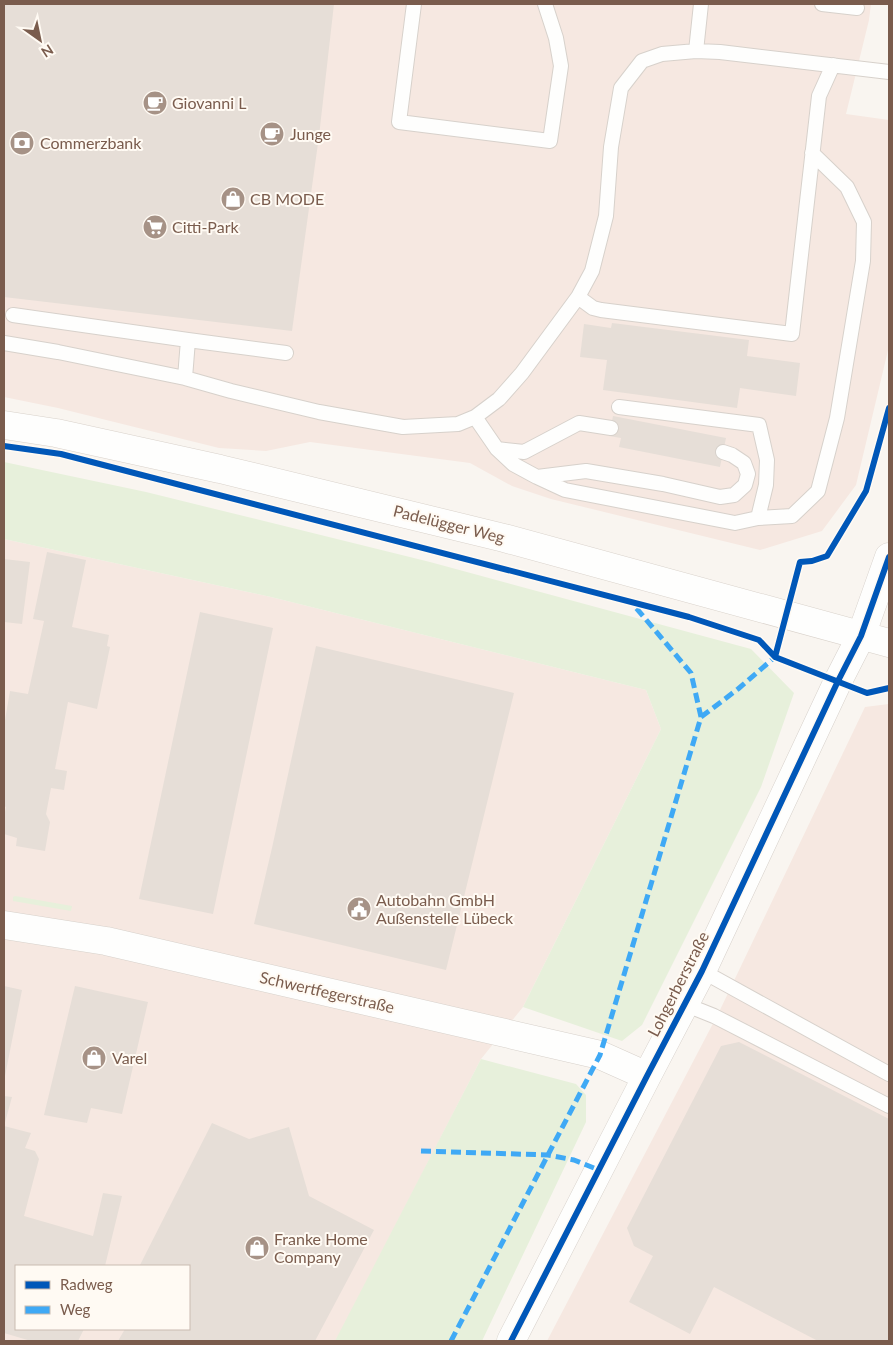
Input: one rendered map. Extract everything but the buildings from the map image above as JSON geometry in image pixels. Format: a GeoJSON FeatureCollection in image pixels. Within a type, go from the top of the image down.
{"type":"FeatureCollection","features":[{"type":"Feature","properties":{"kind":"street","name":"Padelügger Weg"},"geometry":{"type":"LineString","coordinates":[[4,425],[56,433],[220,468],[495,536],[889,643]]}},
{"type":"Feature","properties":{"kind":"street","name":"Lohgerberstraße"},"geometry":{"type":"LineString","coordinates":[[511,1341],[702,971],[861,636],[889,557]]}},
{"type":"Feature","properties":{"kind":"street","name":"Schwertfegerstraße"},"geometry":{"type":"LineString","coordinates":[[4,925],[106,941],[600,1055],[647,1076]]}},
{"type":"Feature","properties":{"kind":"lane"},"geometry":{"type":"LineString","coordinates":[[414,4],[399,122],[550,141],[561,66],[556,38],[545,4]]}},
{"type":"Feature","properties":{"kind":"lane"},"geometry":{"type":"LineString","coordinates":[[696,51],[701,4]]}},
{"type":"Feature","properties":{"kind":"lane"},"geometry":{"type":"LineString","coordinates":[[822,4],[856,8]]}},
{"type":"Feature","properties":{"kind":"lane"},"geometry":{"type":"LineString","coordinates":[[4,343],[185,378],[230,391],[319,412],[403,427],[458,424],[475,417],[499,400],[522,373],[578,297],[592,271],[606,216],[611,147],[621,88],[642,61],[662,54],[696,51],[720,52],[889,72]]}},
{"type":"Feature","properties":{"kind":"lane"},"geometry":{"type":"LineString","coordinates":[[578,297],[593,308],[601,310],[792,334],[819,96],[833,65]]}},
{"type":"Feature","properties":{"kind":"lane"},"geometry":{"type":"LineString","coordinates":[[475,417],[497,449],[513,464],[565,490],[735,523],[758,518],[792,516],[818,491],[837,418],[862,262],[864,222],[847,187],[812,153]]}},
{"type":"Feature","properties":{"kind":"lane"},"geometry":{"type":"LineString","coordinates":[[13,315],[286,353]]}},
{"type":"Feature","properties":{"kind":"lane"},"geometry":{"type":"LineString","coordinates":[[185,378],[188,340]]}},
{"type":"Feature","properties":{"kind":"lane"},"geometry":{"type":"LineString","coordinates":[[620,407],[759,425],[767,460],[766,485],[758,518]]}},
{"type":"Feature","properties":{"kind":"lane"},"geometry":{"type":"LineString","coordinates":[[497,449],[524,452],[579,424],[611,428]]}},
{"type":"Feature","properties":{"kind":"lane"},"geometry":{"type":"LineString","coordinates":[[536,477],[586,470],[720,497],[734,495],[745,485],[748,474],[744,463],[732,455],[723,452]]}},
{"type":"Feature","properties":{"kind":"lane"},"geometry":{"type":"LineString","coordinates":[[702,971],[889,1074]]}},
{"type":"Feature","properties":{"kind":"lane"},"geometry":{"type":"LineString","coordinates":[[684,1004],[714,1016],[889,1106]]}},
{"type":"Feature","properties":{"kind":"shaded area"},"geometry":{"type":"Polygon","coordinates":[[[4,4],[871,4],[869,20],[846,114],[889,120],[889,346],[856,485],[822,531],[760,550],[551,499],[512,486],[470,463],[310,442],[266,451],[219,448],[58,408],[4,397],[4,4]]]}},
{"type":"Feature","properties":{"kind":"shaded area"},"geometry":{"type":"Polygon","coordinates":[[[4,539],[271,597],[646,690],[661,729],[523,1007],[481,1059],[336,1341],[4,1341],[4,539]]]}},
{"type":"Feature","properties":{"kind":"shaded area"},"geometry":{"type":"Polygon","coordinates":[[[889,704],[889,1341],[547,1341],[719,1012],[865,707],[889,704]]]}},
{"type":"Feature","properties":{"kind":"green space"},"geometry":{"type":"Polygon","coordinates":[[[4,462],[146,492],[430,562],[751,649],[794,693],[761,787],[642,1025],[622,1041],[523,1007],[661,729],[646,690],[271,597],[4,539],[4,462]]]}},
{"type":"Feature","properties":{"kind":"green space"},"geometry":{"type":"Polygon","coordinates":[[[15,896],[72,906],[71,911],[13,901],[15,896]]]}},
{"type":"Feature","properties":{"kind":"green space"},"geometry":{"type":"Polygon","coordinates":[[[481,1059],[576,1084],[586,1095],[586,1122],[482,1341],[335,1341],[481,1059]]]}},
{"type":"Feature","properties":{"kind":"marked path"},"geometry":{"type":"LineString","coordinates":[[451,1341],[600,1055],[701,717],[691,673],[632,603]]}},
{"type":"Feature","properties":{"kind":"marked path"},"geometry":{"type":"LineString","coordinates":[[701,717],[738,689],[775,657],[776,654]]}},
{"type":"Feature","properties":{"kind":"marked path"},"geometry":{"type":"LineString","coordinates":[[421,1151],[548,1155],[574,1160],[599,1170]]}},
{"type":"Feature","properties":{"kind":"cycle path"},"geometry":{"type":"LineString","coordinates":[[775,657],[800,562],[812,561],[827,556],[866,491],[889,408]]}},
{"type":"Feature","properties":{"kind":"cycle path"},"geometry":{"type":"LineString","coordinates":[[4,446],[61,454],[689,617],[759,640],[775,657],[867,693],[889,688]]}},
{"type":"Feature","properties":{"kind":"cycle path"},"geometry":{"type":"LineString","coordinates":[[511,1341],[702,971],[861,636],[889,557]]}},
{"type":"Feature","properties":{"kind":"place","name":"Giovanni L"},"geometry":{"type":"Point","coordinates":[155,103]}},
{"type":"Feature","properties":{"kind":"place","name":"Junge"},"geometry":{"type":"Point","coordinates":[272,134]}},
{"type":"Feature","properties":{"kind":"place","name":"Commerzbank"},"geometry":{"type":"Point","coordinates":[22,143]}},
{"type":"Feature","properties":{"kind":"place","name":"CB MODE"},"geometry":{"type":"Point","coordinates":[233,199]}},
{"type":"Feature","properties":{"kind":"place","name":"Citti-Park"},"geometry":{"type":"Point","coordinates":[155,227]}},
{"type":"Feature","properties":{"kind":"place","name":"Autobahn GmbH Außenstelle Lübeck"},"geometry":{"type":"Point","coordinates":[359,909]}},
{"type":"Feature","properties":{"kind":"place","name":"Varel"},"geometry":{"type":"Point","coordinates":[94,1058]}},
{"type":"Feature","properties":{"kind":"place","name":"Franke Home Company"},"geometry":{"type":"Point","coordinates":[257,1248]}}]}
